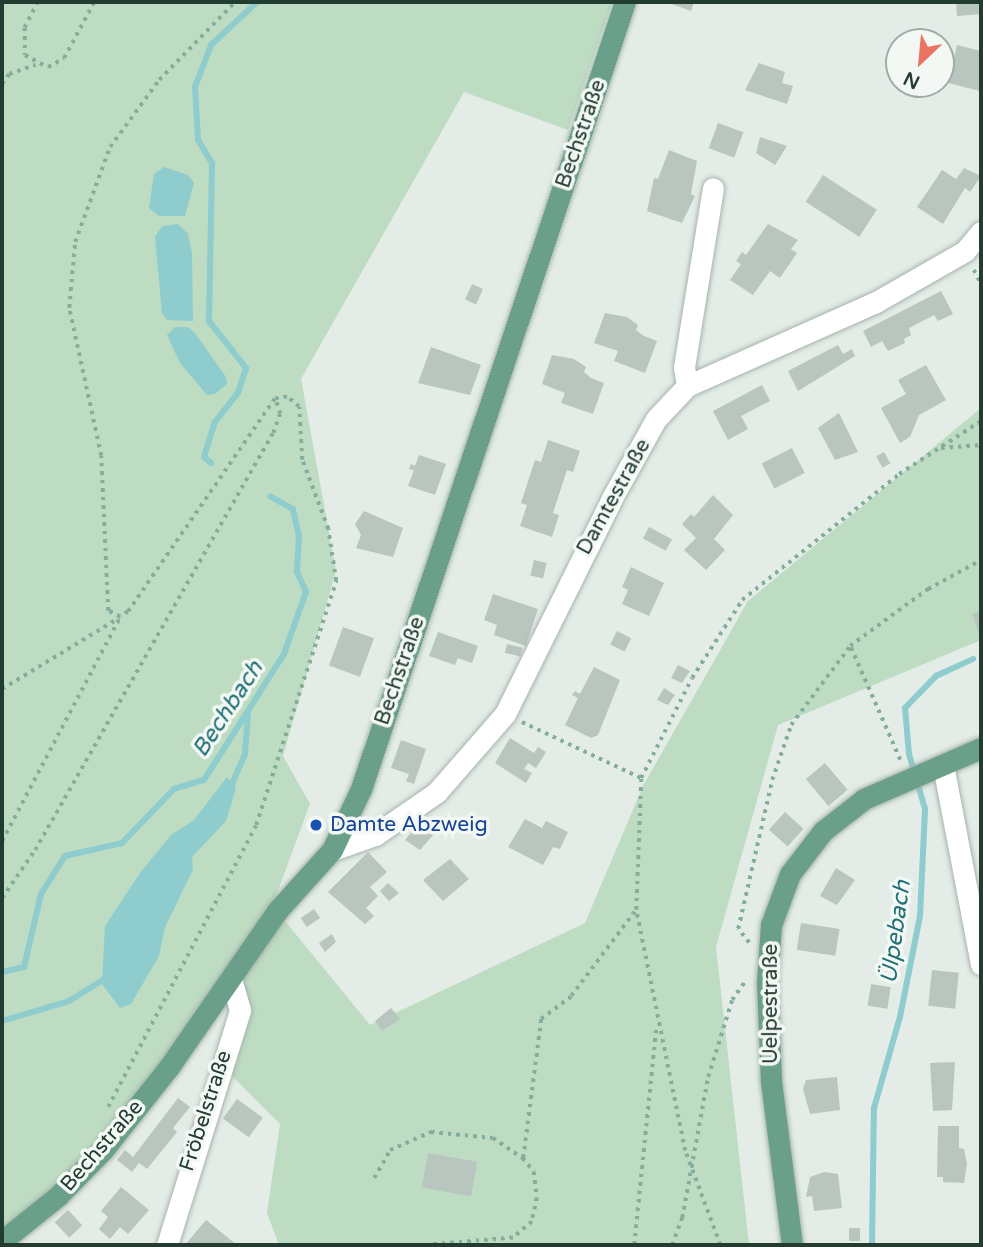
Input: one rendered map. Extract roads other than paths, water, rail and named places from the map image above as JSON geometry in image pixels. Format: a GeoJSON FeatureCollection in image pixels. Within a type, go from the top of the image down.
{"type":"FeatureCollection","features":[{"type":"Feature","properties":{"kind":"main road","name":"Bechstraße"},"geometry":{"type":"LineString","coordinates":[[2,1241],[58,1196],[103,1150],[169,1068],[277,911],[332,850],[361,789],[625,2]]}},
{"type":"Feature","properties":{"kind":"main road","name":"Uelpestraße"},"geometry":{"type":"LineString","coordinates":[[792,1245],[771,1081],[769,958],[771,925],[790,874],[823,831],[864,799],[981,748]]}},
{"type":"Feature","properties":{"kind":"street"},"geometry":{"type":"LineString","coordinates":[[687,386],[684,367],[713,188]]}},
{"type":"Feature","properties":{"kind":"street","name":"Damtestraße"},"geometry":{"type":"LineString","coordinates":[[332,850],[375,835],[437,792],[505,714],[612,498],[656,419],[687,386],[876,302],[965,251],[981,232]]}},
{"type":"Feature","properties":{"kind":"street"},"geometry":{"type":"LineString","coordinates":[[936,768],[981,964]]}},
{"type":"Feature","properties":{"kind":"street","name":"Fröbelstraße"},"geometry":{"type":"LineString","coordinates":[[167,1245],[240,1010],[231,978]]}},
{"type":"Feature","properties":{"kind":"water"},"geometry":{"type":"Polygon","coordinates":[[[164,167],[188,175],[194,183],[185,216],[159,216],[149,208],[154,174],[164,167]]]}},
{"type":"Feature","properties":{"kind":"water"},"geometry":{"type":"Polygon","coordinates":[[[178,224],[188,234],[192,253],[193,321],[167,320],[162,313],[155,237],[162,226],[178,224]]]}},
{"type":"Feature","properties":{"kind":"water"},"geometry":{"type":"Polygon","coordinates":[[[175,327],[188,327],[195,333],[226,377],[227,384],[215,394],[207,395],[180,363],[167,335],[175,327]]]}},
{"type":"Feature","properties":{"kind":"water"},"geometry":{"type":"Polygon","coordinates":[[[227,777],[236,788],[226,821],[192,857],[193,870],[165,927],[159,956],[131,1004],[120,1008],[102,984],[105,926],[140,873],[171,835],[194,820],[227,777]]]}},
{"type":"Feature","properties":{"kind":"waterway","name":"Bechbach"},"geometry":{"type":"LineString","coordinates":[[211,463],[204,457],[215,422],[238,393],[246,368],[209,321],[212,163],[198,140],[195,87],[211,45],[257,2]]}},
{"type":"Feature","properties":{"kind":"waterway","name":"Bechbach"},"geometry":{"type":"LineString","coordinates":[[2,972],[24,967],[41,894],[65,856],[122,843],[174,789],[204,780],[284,654],[306,592],[297,572],[299,536],[293,509],[270,496]]}},
{"type":"Feature","properties":{"kind":"waterway","name":"Ülpebach"},"geometry":{"type":"LineString","coordinates":[[872,1245],[874,1108],[900,1017],[920,916],[925,809],[909,754],[905,708],[936,676],[973,659]]}},
{"type":"Feature","properties":{"kind":"waterway"},"geometry":{"type":"LineString","coordinates":[[229,791],[245,754],[248,712]]}},
{"type":"Feature","properties":{"kind":"waterway"},"geometry":{"type":"LineString","coordinates":[[2,1021],[69,1001],[106,978]]}},
{"type":"Feature","properties":{"kind":"place","name":"Damte Abzweig"},"geometry":{"type":"Point","coordinates":[316,825]}}]}
